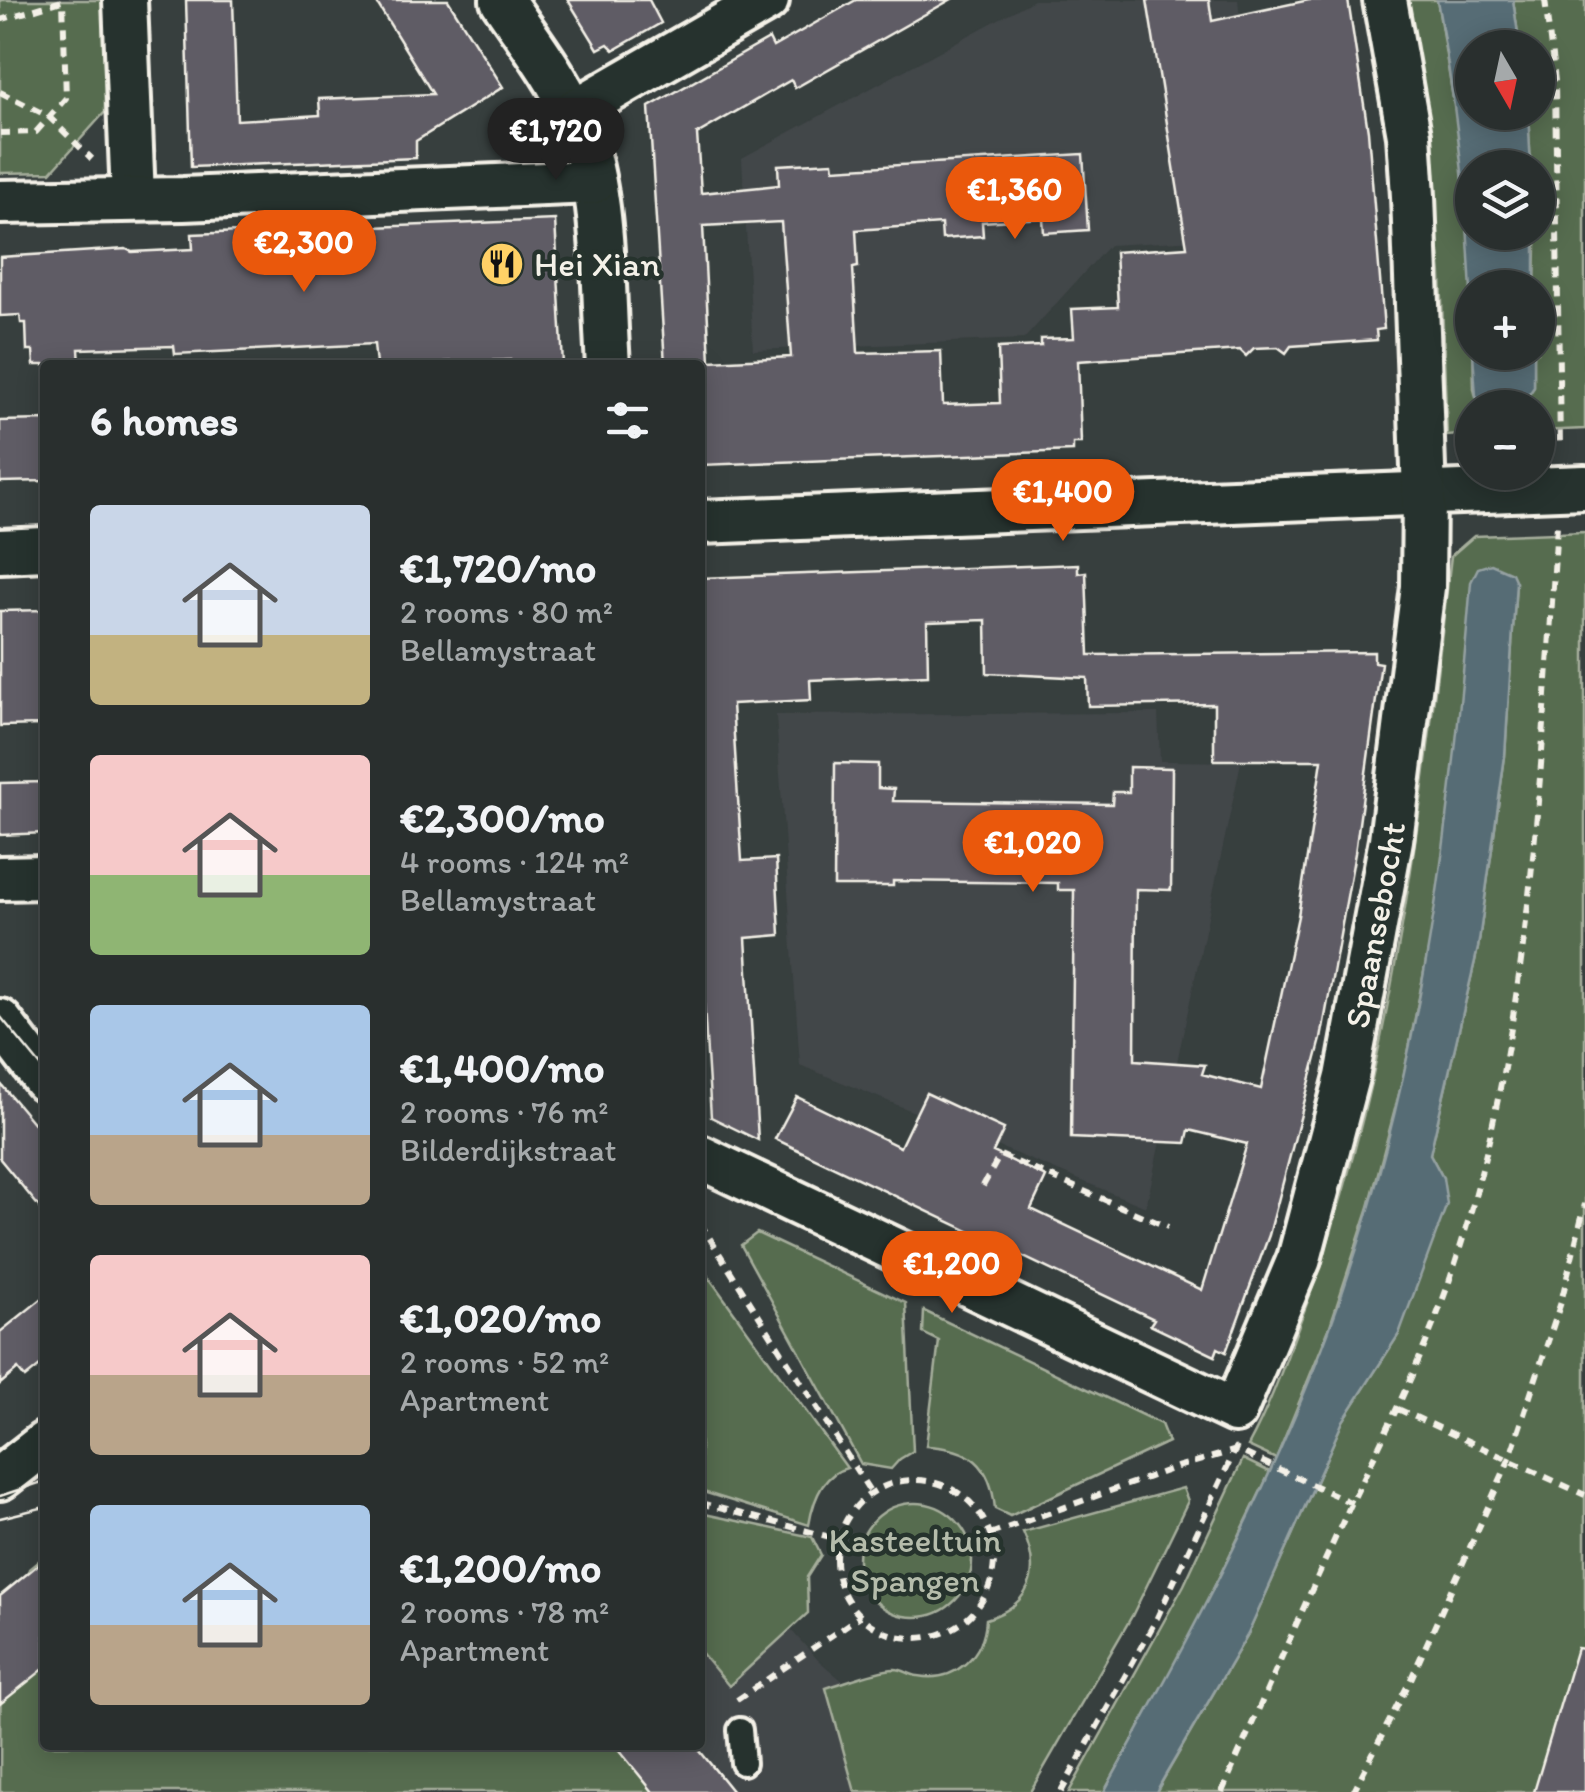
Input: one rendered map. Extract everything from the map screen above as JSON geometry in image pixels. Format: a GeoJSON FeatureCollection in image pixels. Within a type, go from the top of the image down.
{"type":"FeatureCollection","features":[{"type":"Feature","properties":{"kind":"street"},"geometry":{"type":"LineString","coordinates":[[125,0],[133,198]]}},
{"type":"Feature","properties":{"kind":"street"},"geometry":{"type":"LineString","coordinates":[[502,0],[572,112],[593,182],[608,360]]}},
{"type":"Feature","properties":{"kind":"street"},"geometry":{"type":"LineString","coordinates":[[572,112],[766,0]]}},
{"type":"Feature","properties":{"kind":"street","name":"Spaansebocht"},"geometry":{"type":"LineString","coordinates":[[1236,1430],[1299,1259],[1347,1077],[1391,840],[1423,587],[1424,494],[1410,150],[1385,0]]}},
{"type":"Feature","properties":{"kind":"street"},"geometry":{"type":"LineString","coordinates":[[0,202],[183,199],[593,182]]}},
{"type":"Feature","properties":{"kind":"street"},"geometry":{"type":"LineString","coordinates":[[705,522],[1572,487]]}},
{"type":"Feature","properties":{"kind":"street"},"geometry":{"type":"LineString","coordinates":[[0,552],[40,549]]}},
{"type":"Feature","properties":{"kind":"street"},"geometry":{"type":"LineString","coordinates":[[0,878],[40,876]]}},
{"type":"Feature","properties":{"kind":"street"},"geometry":{"type":"LineString","coordinates":[[0,1021],[40,1073]]}},
{"type":"Feature","properties":{"kind":"street"},"geometry":{"type":"LineString","coordinates":[[705,1160],[1236,1430]]}},
{"type":"Feature","properties":{"kind":"street"},"geometry":{"type":"LineString","coordinates":[[0,1478],[40,1447]]}},
{"type":"Feature","properties":{"kind":"lane"},"geometry":{"type":"LineString","coordinates":[[740,1730],[744,1763]]}},
{"type":"Feature","properties":{"kind":"path"},"geometry":{"type":"LineString","coordinates":[[0,20],[64,0],[66,98],[36,132],[0,133]]}},
{"type":"Feature","properties":{"kind":"path"},"geometry":{"type":"LineString","coordinates":[[1222,1792],[1398,1409],[1452,1274],[1509,1048],[1526,938],[1572,487],[1560,304],[1556,81],[1545,0]]}},
{"type":"Feature","properties":{"kind":"path"},"geometry":{"type":"LineString","coordinates":[[0,92],[48,116],[133,198]]}},
{"type":"Feature","properties":{"kind":"path"},"geometry":{"type":"LineString","coordinates":[[984,1186],[1000,1154],[1168,1228]]}},
{"type":"Feature","properties":{"kind":"path"},"geometry":{"type":"LineString","coordinates":[[1353,1792],[1411,1679],[1509,1460],[1561,1302],[1585,1204]]}},
{"type":"Feature","properties":{"kind":"path"},"geometry":{"type":"LineString","coordinates":[[705,1231],[871,1492]]}},
{"type":"Feature","properties":{"kind":"path"},"geometry":{"type":"LineString","coordinates":[[1398,1409],[1585,1495]]}},
{"type":"Feature","properties":{"kind":"path"},"geometry":{"type":"LineString","coordinates":[[1236,1430],[1257,1459],[1352,1503]]}},
{"type":"Feature","properties":{"kind":"path"},"geometry":{"type":"LineString","coordinates":[[990,1534],[1176,1467],[1236,1430]]}},
{"type":"Feature","properties":{"kind":"path"},"geometry":{"type":"LineString","coordinates":[[1061,1792],[1156,1620],[1236,1430]]}},
{"type":"Feature","properties":{"kind":"path"},"geometry":{"type":"LineString","coordinates":[[917,1480],[941,1484],[980,1512],[990,1534],[994,1560],[990,1586],[977,1608],[957,1626],[933,1636],[907,1638],[882,1630],[860,1616],[846,1600],[838,1580],[838,1539],[845,1520],[871,1492],[893,1483],[917,1480]]}},
{"type":"Feature","properties":{"kind":"path"},"geometry":{"type":"LineString","coordinates":[[705,1504],[838,1539]]}},
{"type":"Feature","properties":{"kind":"path"},"geometry":{"type":"LineString","coordinates":[[725,1708],[860,1616]]}},
{"type":"Feature","properties":{"kind":"shaded area"},"geometry":{"type":"Polygon","coordinates":[[[1034,0],[1238,0],[1264,236],[1109,245],[1024,339],[753,350],[742,158],[1034,0]]]}},
{"type":"Feature","properties":{"kind":"shaded area"},"geometry":{"type":"Polygon","coordinates":[[[1158,713],[1160,761],[1241,762],[1146,1207],[800,1065],[776,715],[1158,713]]]}},
{"type":"Feature","properties":{"kind":"shaded area"},"geometry":{"type":"Polygon","coordinates":[[[705,1536],[818,1660],[846,1684],[870,1792],[0,1792],[0,1594],[40,1561],[40,1750],[705,1750],[705,1536]]]}},
{"type":"Feature","properties":{"kind":"green space"},"geometry":{"type":"Polygon","coordinates":[[[0,0],[103,0],[105,112],[51,172],[0,173],[0,0]]]}},
{"type":"Feature","properties":{"kind":"green space"},"geometry":{"type":"Polygon","coordinates":[[[1406,0],[1437,0],[1455,130],[1458,130],[1461,150],[1455,150],[1455,250],[1471,250],[1471,270],[1455,270],[1455,370],[1474,370],[1474,390],[1455,390],[1455,435],[1447,436],[1441,275],[1428,136],[1406,0]]]}},
{"type":"Feature","properties":{"kind":"green space"},"geometry":{"type":"Polygon","coordinates":[[[1513,0],[1585,0],[1585,429],[1555,430],[1555,390],[1532,390],[1534,370],[1555,370],[1555,270],[1535,270],[1536,250],[1555,250],[1555,150],[1530,150],[1529,130],[1555,130],[1555,30],[1517,30],[1513,0]]]}},
{"type":"Feature","properties":{"kind":"green space"},"geometry":{"type":"Polygon","coordinates":[[[1585,532],[1585,1792],[1156,1792],[1248,1634],[1343,1421],[1399,1334],[1443,1178],[1430,1154],[1478,948],[1505,756],[1516,582],[1456,760],[1437,906],[1403,1079],[1369,1207],[1329,1329],[1276,1459],[1248,1446],[1306,1306],[1362,1123],[1383,1030],[1415,841],[1451,556],[1474,536],[1585,532]]]}},
{"type":"Feature","properties":{"kind":"green space","name":"Kasteeltuin Spangen"},"geometry":{"type":"Polygon","coordinates":[[[757,1233],[906,1303],[913,1451],[891,1469],[861,1464],[741,1245],[757,1233]]]}},
{"type":"Feature","properties":{"kind":"green space","name":"Kasteeltuin Spangen"},"geometry":{"type":"Polygon","coordinates":[[[705,1272],[847,1468],[825,1482],[809,1525],[705,1493],[705,1272]]]}},
{"type":"Feature","properties":{"kind":"green space","name":"Kasteeltuin Spangen"},"geometry":{"type":"Polygon","coordinates":[[[924,1311],[1161,1424],[1168,1442],[1010,1516],[995,1509],[989,1480],[976,1461],[955,1450],[926,1446],[939,1341],[923,1333],[924,1311]]]}},
{"type":"Feature","properties":{"kind":"green space"},"geometry":{"type":"Polygon","coordinates":[[[1243,1459],[1270,1472],[1188,1641],[1104,1792],[1069,1792],[1184,1585],[1243,1459]]]}},
{"type":"Feature","properties":{"kind":"green space","name":"Kasteeltuin Spangen"},"geometry":{"type":"Polygon","coordinates":[[[1183,1488],[1188,1501],[1132,1616],[1030,1792],[855,1792],[826,1688],[887,1670],[932,1677],[956,1671],[974,1655],[986,1619],[1013,1605],[1028,1586],[1032,1561],[1023,1532],[1183,1488]]]}},
{"type":"Feature","properties":{"kind":"green space","name":"Kasteeltuin Spangen"},"geometry":{"type":"Polygon","coordinates":[[[915,1503],[937,1508],[955,1520],[967,1538],[972,1560],[967,1582],[955,1600],[937,1612],[915,1617],[893,1612],[875,1600],[863,1582],[858,1560],[863,1538],[875,1520],[893,1508],[915,1503]]]}},
{"type":"Feature","properties":{"kind":"green space","name":"Kasteeltuin Spangen"},"geometry":{"type":"Polygon","coordinates":[[[705,1514],[812,1537],[821,1555],[807,1577],[808,1613],[729,1686],[705,1657],[705,1514]]]}},
{"type":"Feature","properties":{"kind":"green space"},"geometry":{"type":"Polygon","coordinates":[[[40,1560],[40,1750],[699,1750],[720,1776],[725,1792],[0,1792],[1,1595],[20,1580],[27,1581],[29,1569],[40,1560]]]}},
{"type":"Feature","properties":{"kind":"water"},"geometry":{"type":"Polygon","coordinates":[[[1437,0],[1513,0],[1517,30],[1455,30],[1455,115],[1437,0]]]}},
{"type":"Feature","properties":{"kind":"water"},"geometry":{"type":"Polygon","coordinates":[[[1457,130],[1529,130],[1530,150],[1459,150],[1457,130]]]}},
{"type":"Feature","properties":{"kind":"water"},"geometry":{"type":"Polygon","coordinates":[[[1468,250],[1535,250],[1535,270],[1469,270],[1468,250]]]}},
{"type":"Feature","properties":{"kind":"water"},"geometry":{"type":"Polygon","coordinates":[[[1474,370],[1534,370],[1532,390],[1476,390],[1474,370]]]}},
{"type":"Feature","properties":{"kind":"water"},"geometry":{"type":"Polygon","coordinates":[[[1491,564],[1512,573],[1516,582],[1505,756],[1478,948],[1430,1154],[1443,1178],[1447,1204],[1399,1334],[1343,1421],[1248,1634],[1156,1792],[1104,1792],[1196,1622],[1280,1449],[1329,1330],[1360,1239],[1386,1147],[1426,961],[1453,773],[1471,582],[1478,568],[1491,564]]]}},
{"type":"Feature","properties":{"kind":"building"},"geometry":{"type":"Polygon","coordinates":[[[186,0],[233,0],[237,120],[320,115],[319,99],[433,94],[375,0],[448,0],[503,87],[416,141],[416,158],[191,167],[186,0]]]}},
{"type":"Feature","properties":{"kind":"building"},"geometry":{"type":"Polygon","coordinates":[[[568,0],[649,0],[661,23],[614,50],[608,44],[598,49],[568,0]]]}},
{"type":"Feature","properties":{"kind":"building"},"geometry":{"type":"Polygon","coordinates":[[[856,0],[950,0],[795,88],[791,80],[697,134],[701,193],[779,185],[778,165],[833,162],[834,169],[1083,154],[1088,230],[1044,233],[1043,218],[982,222],[983,236],[942,239],[941,224],[856,230],[858,267],[853,268],[858,353],[941,351],[943,405],[1000,403],[998,348],[1041,346],[1041,339],[1074,338],[1072,309],[1118,307],[1115,252],[1187,247],[1147,0],[1209,0],[1212,21],[1309,0],[1348,0],[1368,131],[1384,329],[1376,330],[1377,340],[1291,346],[1286,353],[1278,347],[1254,348],[1246,356],[1240,350],[1078,361],[1081,443],[1073,443],[1073,451],[705,465],[705,360],[665,360],[649,107],[769,39],[773,47],[856,0]],[[781,222],[703,226],[710,361],[791,357],[781,222]]]}},
{"type":"Feature","properties":{"kind":"building"},"geometry":{"type":"Polygon","coordinates":[[[555,220],[563,360],[376,360],[374,344],[175,354],[174,346],[79,349],[80,360],[40,360],[40,365],[34,365],[33,351],[27,351],[26,323],[21,323],[20,315],[0,316],[0,257],[193,249],[192,234],[555,220]]]}},
{"type":"Feature","properties":{"kind":"building"},"geometry":{"type":"Polygon","coordinates":[[[40,420],[40,481],[0,482],[0,421],[40,420]]]}},
{"type":"Feature","properties":{"kind":"building"},"geometry":{"type":"Polygon","coordinates":[[[1078,564],[1078,573],[1086,572],[1089,655],[1374,652],[1374,662],[1381,663],[1355,853],[1321,1039],[1269,1235],[1226,1352],[1218,1348],[1215,1356],[1150,1325],[1154,1319],[775,1139],[797,1097],[900,1147],[926,1093],[1004,1129],[993,1152],[1046,1177],[1031,1209],[1202,1290],[1247,1144],[1189,1130],[1186,1143],[1071,1138],[1074,890],[1058,890],[1058,883],[893,881],[893,886],[834,886],[835,763],[878,764],[878,788],[894,789],[893,801],[1112,804],[1113,792],[1129,792],[1129,767],[1172,768],[1171,890],[1136,889],[1135,1060],[1205,1065],[1202,1074],[1261,1089],[1298,916],[1322,760],[1214,760],[1214,704],[1088,706],[1087,678],[987,673],[986,620],[927,622],[928,675],[810,680],[811,700],[732,704],[742,861],[776,859],[780,935],[746,938],[758,1140],[711,1117],[705,1021],[705,578],[1078,564]]]}},
{"type":"Feature","properties":{"kind":"building"},"geometry":{"type":"Polygon","coordinates":[[[40,610],[40,725],[0,726],[0,611],[40,610]]]}},
{"type":"Feature","properties":{"kind":"building"},"geometry":{"type":"Polygon","coordinates":[[[40,782],[40,833],[0,835],[0,783],[40,782]]]}},
{"type":"Feature","properties":{"kind":"building"},"geometry":{"type":"Polygon","coordinates":[[[0,1083],[40,1131],[40,1208],[0,1159],[0,1083]]]}},
{"type":"Feature","properties":{"kind":"building"},"geometry":{"type":"Polygon","coordinates":[[[40,1300],[40,1366],[25,1378],[18,1369],[0,1384],[0,1332],[40,1300]]]}},
{"type":"Feature","properties":{"kind":"building"},"geometry":{"type":"Polygon","coordinates":[[[40,1563],[40,1672],[0,1704],[0,1596],[40,1563]]]}},
{"type":"Feature","properties":{"kind":"building"},"geometry":{"type":"Polygon","coordinates":[[[1577,1648],[1585,1649],[1585,1792],[1534,1792],[1577,1648]]]}},
{"type":"Feature","properties":{"kind":"building"},"geometry":{"type":"Polygon","coordinates":[[[619,1750],[699,1750],[733,1792],[653,1792],[619,1750]]]}},
{"type":"Feature","properties":{"kind":"tram line"},"geometry":{"type":"LineString","coordinates":[[0,1016],[40,1065]]}},
{"type":"Feature","properties":{"kind":"tram line"},"geometry":{"type":"LineString","coordinates":[[0,1496],[40,1483]]}},
{"type":"Feature","properties":{"kind":"tram line"},"geometry":{"type":"LineString","coordinates":[[0,1518],[40,1508]]}},
{"type":"Feature","properties":{"kind":"place","name":"Hei Xian"},"geometry":{"type":"Point","coordinates":[502,264]}}]}
